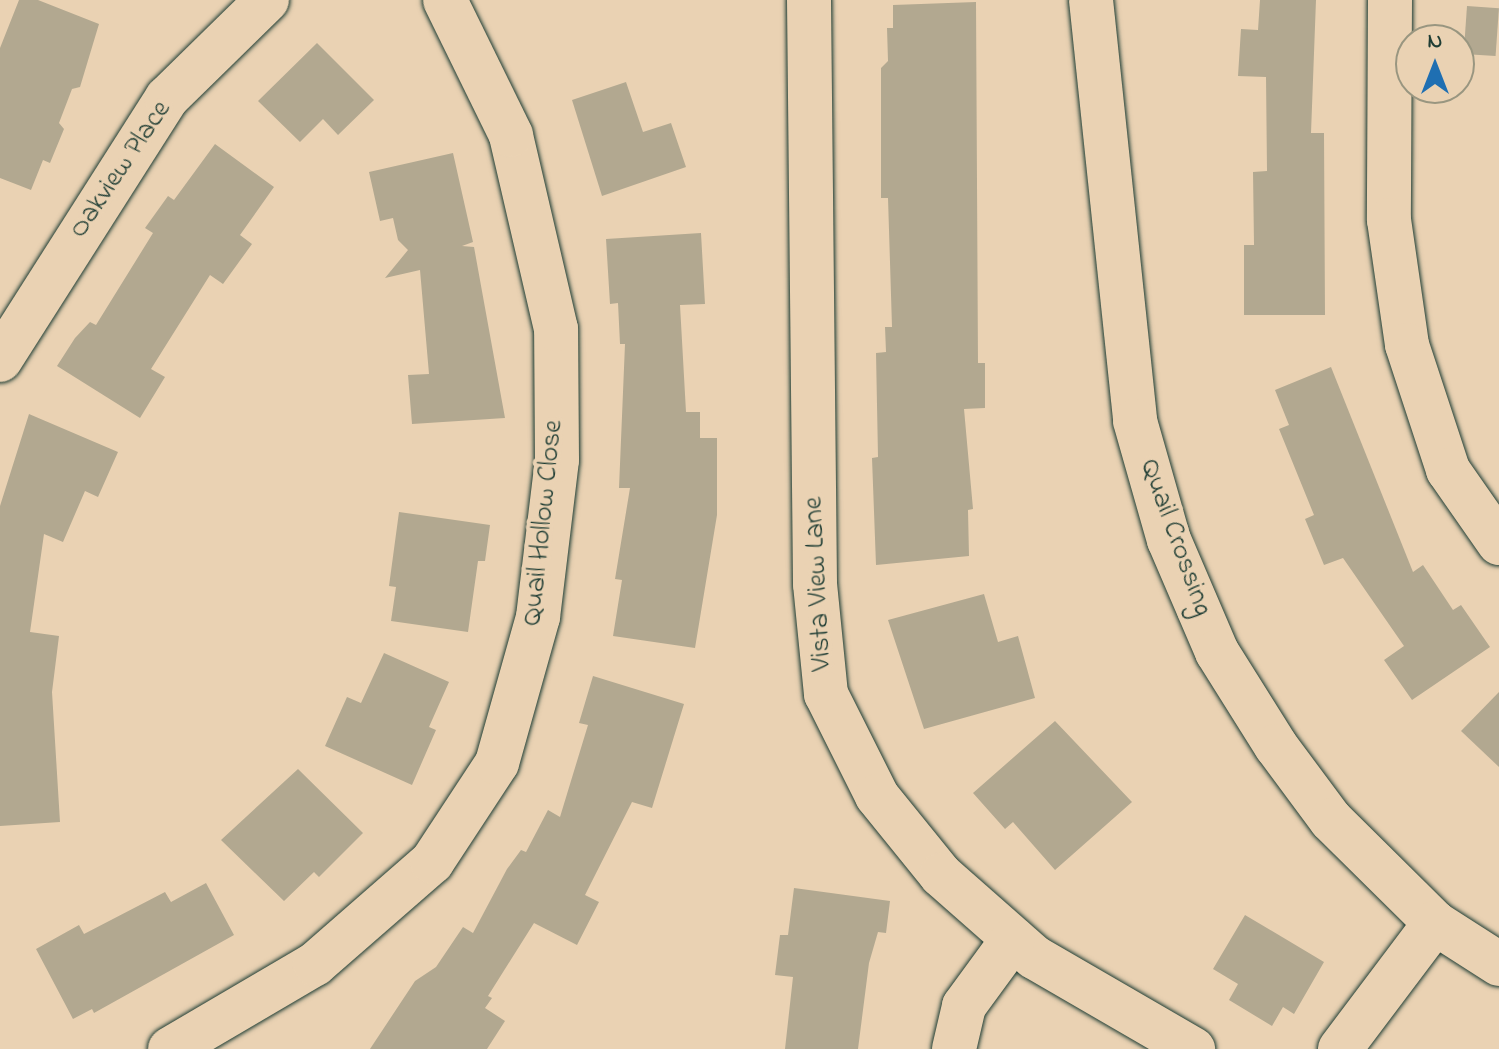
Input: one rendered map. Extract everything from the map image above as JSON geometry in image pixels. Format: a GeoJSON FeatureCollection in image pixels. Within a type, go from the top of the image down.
{"type":"FeatureCollection","features":[{"type":"Feature","properties":{"kind":"street","name":"Oakview Place"},"geometry":{"type":"LineString","coordinates":[[0,360],[167,98],[267,0]]}},
{"type":"Feature","properties":{"kind":"street","name":"Quail Hollow Close"},"geometry":{"type":"LineString","coordinates":[[170,1049],[315,964],[432,862],[497,763],[538,617],[557,460],[556,329],[511,135],[445,0]]}},
{"type":"Feature","properties":{"kind":"street","name":"Vista View Lane"},"geometry":{"type":"LineString","coordinates":[[809,0],[815,584],[826,694],[877,796],[941,875],[1034,957],[1193,1049]]}},
{"type":"Feature","properties":{"kind":"street","name":"Quail Crossing"},"geometry":{"type":"LineString","coordinates":[[1091,0],[1135,421],[1169,540],[1217,652],[1276,746],[1331,820],[1435,923],[1499,964]]}},
{"type":"Feature","properties":{"kind":"street"},"geometry":{"type":"LineString","coordinates":[[1390,0],[1389,220],[1407,345],[1448,470],[1499,543]]}},
{"type":"Feature","properties":{"kind":"street"},"geometry":{"type":"LineString","coordinates":[[1340,1049],[1435,923]]}},
{"type":"Feature","properties":{"kind":"street"},"geometry":{"type":"LineString","coordinates":[[954,1049],[964,1006],[1013,939]]}},
{"type":"Feature","properties":{"kind":"building"},"geometry":{"type":"Polygon","coordinates":[[[19,0],[38,0],[99,24],[80,87],[72,89],[59,123],[64,129],[50,163],[43,160],[31,190],[0,178],[0,48],[19,0]]]}},
{"type":"Feature","properties":{"kind":"building"},"geometry":{"type":"Polygon","coordinates":[[[1260,0],[1316,0],[1311,133],[1324,133],[1325,315],[1244,315],[1244,245],[1254,245],[1253,172],[1267,171],[1266,77],[1238,76],[1241,29],[1258,30],[1260,0]]]}},
{"type":"Feature","properties":{"kind":"building"},"geometry":{"type":"Polygon","coordinates":[[[976,2],[978,363],[985,363],[985,408],[964,409],[973,509],[968,510],[969,556],[876,565],[872,458],[878,457],[876,353],[886,352],[885,327],[892,327],[888,198],[881,198],[881,68],[888,61],[887,28],[893,28],[893,5],[976,2]]]}},
{"type":"Feature","properties":{"kind":"building"},"geometry":{"type":"Polygon","coordinates":[[[1467,6],[1499,8],[1496,56],[1475,55],[1475,24],[1466,24],[1467,6]]]}},
{"type":"Feature","properties":{"kind":"building"},"geometry":{"type":"Polygon","coordinates":[[[317,43],[374,100],[338,135],[323,119],[300,142],[258,101],[317,43]]]}},
{"type":"Feature","properties":{"kind":"building"},"geometry":{"type":"Polygon","coordinates":[[[626,82],[643,132],[671,123],[686,167],[602,196],[572,100],[626,82]]]}},
{"type":"Feature","properties":{"kind":"building"},"geometry":{"type":"Polygon","coordinates":[[[215,144],[274,187],[240,235],[252,244],[223,284],[210,275],[151,369],[165,377],[140,418],[57,366],[75,338],[90,322],[96,325],[153,233],[145,228],[168,196],[174,200],[215,144]]]}},
{"type":"Feature","properties":{"kind":"building"},"geometry":{"type":"Polygon","coordinates":[[[453,153],[473,242],[462,246],[474,247],[505,418],[412,424],[408,375],[429,374],[420,270],[385,278],[408,250],[398,240],[393,218],[380,221],[369,172],[453,153]]]}},
{"type":"Feature","properties":{"kind":"building"},"geometry":{"type":"Polygon","coordinates":[[[701,233],[705,304],[680,305],[686,412],[700,412],[700,438],[717,438],[717,515],[695,648],[613,636],[622,580],[615,579],[630,488],[619,488],[625,344],[620,344],[618,303],[610,304],[606,239],[701,233]]]}},
{"type":"Feature","properties":{"kind":"building"},"geometry":{"type":"Polygon","coordinates":[[[1331,367],[1413,572],[1423,565],[1453,610],[1461,605],[1490,647],[1412,700],[1384,660],[1404,646],[1343,558],[1324,565],[1305,519],[1314,515],[1279,429],[1289,425],[1275,390],[1331,367]]]}},
{"type":"Feature","properties":{"kind":"building"},"geometry":{"type":"Polygon","coordinates":[[[29,414],[118,452],[98,497],[85,491],[63,542],[44,534],[30,632],[59,636],[52,692],[60,822],[0,826],[0,506],[29,414]]]}},
{"type":"Feature","properties":{"kind":"building"},"geometry":{"type":"Polygon","coordinates":[[[399,512],[490,525],[485,561],[478,561],[468,632],[391,621],[396,587],[389,586],[399,512]]]}},
{"type":"Feature","properties":{"kind":"building"},"geometry":{"type":"Polygon","coordinates":[[[984,594],[998,642],[1018,636],[1035,698],[924,729],[888,620],[984,594]]]}},
{"type":"Feature","properties":{"kind":"building"},"geometry":{"type":"Polygon","coordinates":[[[384,653],[449,682],[429,727],[436,730],[412,785],[325,746],[347,697],[361,703],[384,653]]]}},
{"type":"Feature","properties":{"kind":"building"},"geometry":{"type":"Polygon","coordinates":[[[593,676],[684,704],[652,808],[632,802],[585,895],[599,902],[577,945],[534,923],[488,996],[492,998],[485,1008],[505,1021],[487,1049],[370,1049],[415,981],[436,967],[463,927],[473,933],[507,869],[521,850],[526,852],[548,810],[560,817],[588,725],[579,723],[593,676]]]}},
{"type":"Feature","properties":{"kind":"building"},"geometry":{"type":"Polygon","coordinates":[[[1499,692],[1499,767],[1461,731],[1499,692]]]}},
{"type":"Feature","properties":{"kind":"building"},"geometry":{"type":"Polygon","coordinates":[[[1055,721],[1132,802],[1055,870],[1013,822],[1005,829],[973,793],[1055,721]]]}},
{"type":"Feature","properties":{"kind":"building"},"geometry":{"type":"Polygon","coordinates":[[[298,769],[363,833],[319,877],[314,872],[284,901],[221,840],[298,769]]]}},
{"type":"Feature","properties":{"kind":"building"},"geometry":{"type":"Polygon","coordinates":[[[206,883],[234,935],[94,1013],[92,1009],[73,1019],[36,949],[79,925],[84,934],[165,892],[171,902],[206,883]]]}},
{"type":"Feature","properties":{"kind":"building"},"geometry":{"type":"Polygon","coordinates":[[[794,888],[890,901],[886,933],[878,932],[869,963],[858,1049],[785,1049],[793,977],[775,975],[780,935],[788,935],[794,888]]]}},
{"type":"Feature","properties":{"kind":"building"},"geometry":{"type":"Polygon","coordinates":[[[1245,915],[1324,962],[1294,1014],[1283,1007],[1272,1026],[1229,1000],[1238,984],[1213,969],[1245,915]]]}}]}
